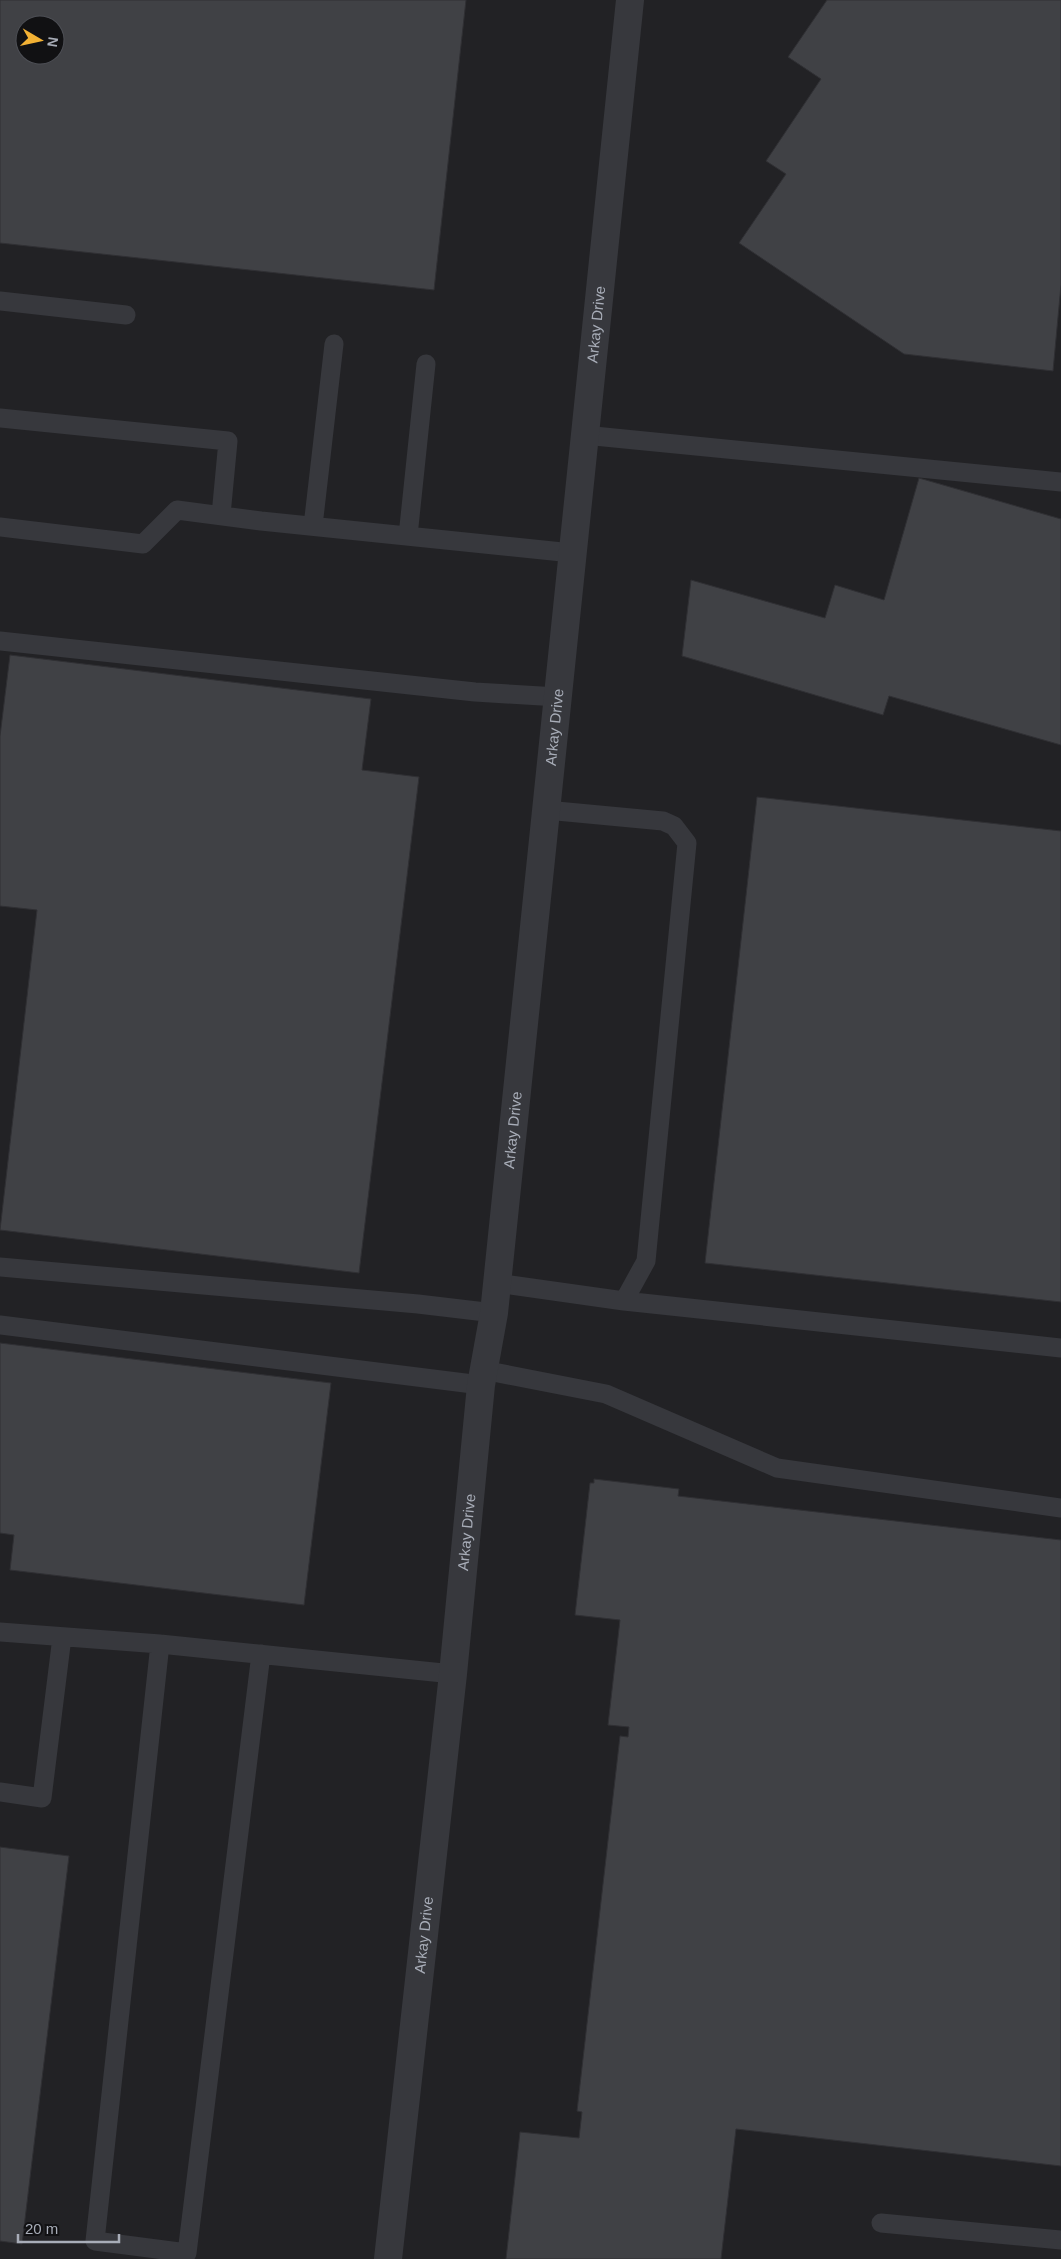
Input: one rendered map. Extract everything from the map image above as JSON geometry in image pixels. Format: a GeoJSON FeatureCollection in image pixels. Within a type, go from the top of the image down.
{"type":"FeatureCollection","features":[{"type":"Feature","properties":{"kind":"street","name":"Arkay Drive"},"geometry":{"type":"LineString","coordinates":[[388,2259],[452,1674],[482,1377],[494,1314],[630,0]]}},
{"type":"Feature","properties":{"kind":"lane"},"geometry":{"type":"LineString","coordinates":[[0,301],[126,315]]}},
{"type":"Feature","properties":{"kind":"lane"},"geometry":{"type":"LineString","coordinates":[[313,526],[334,344]]}},
{"type":"Feature","properties":{"kind":"lane"},"geometry":{"type":"LineString","coordinates":[[408,536],[426,364]]}},
{"type":"Feature","properties":{"kind":"lane"},"geometry":{"type":"LineString","coordinates":[[0,418],[228,441],[221,515]]}},
{"type":"Feature","properties":{"kind":"lane"},"geometry":{"type":"LineString","coordinates":[[584,435],[1061,482]]}},
{"type":"Feature","properties":{"kind":"lane"},"geometry":{"type":"LineString","coordinates":[[0,527],[143,544],[177,510],[572,553]]}},
{"type":"Feature","properties":{"kind":"lane"},"geometry":{"type":"LineString","coordinates":[[0,641],[475,692],[558,697]]}},
{"type":"Feature","properties":{"kind":"lane"},"geometry":{"type":"LineString","coordinates":[[546,810],[663,821],[674,826],[687,843],[646,1262],[624,1301]]}},
{"type":"Feature","properties":{"kind":"lane"},"geometry":{"type":"LineString","coordinates":[[0,1267],[418,1304],[494,1314]]}},
{"type":"Feature","properties":{"kind":"lane"},"geometry":{"type":"LineString","coordinates":[[497,1283],[624,1301],[940,1337],[1061,1348]]}},
{"type":"Feature","properties":{"kind":"lane"},"geometry":{"type":"LineString","coordinates":[[0,1325],[482,1377],[606,1394],[777,1468],[1061,1508]]}},
{"type":"Feature","properties":{"kind":"lane"},"geometry":{"type":"LineString","coordinates":[[0,1632],[160,1644],[452,1674]]}},
{"type":"Feature","properties":{"kind":"lane"},"geometry":{"type":"LineString","coordinates":[[0,1792],[42,1798],[62,1637]]}},
{"type":"Feature","properties":{"kind":"lane"},"geometry":{"type":"LineString","coordinates":[[160,1644],[95,2241],[187,2253],[261,1654]]}},
{"type":"Feature","properties":{"kind":"lane"},"geometry":{"type":"LineString","coordinates":[[881,2223],[1061,2240]]}},
{"type":"Feature","properties":{"kind":"shaded area"},"geometry":{"type":"Polygon","coordinates":[[[0,0],[1061,0],[1061,2259],[0,2259],[0,0]]]}},
{"type":"Feature","properties":{"kind":"building"},"geometry":{"type":"Polygon","coordinates":[[[0,0],[466,0],[434,290],[0,243],[0,0]]]}},
{"type":"Feature","properties":{"kind":"building"},"geometry":{"type":"Polygon","coordinates":[[[827,0],[1061,0],[1061,285],[1053,371],[904,354],[739,243],[786,174],[766,161],[821,79],[788,57],[827,0]]]}},
{"type":"Feature","properties":{"kind":"building"},"geometry":{"type":"Polygon","coordinates":[[[919,478],[1061,519],[1061,745],[889,696],[883,715],[682,656],[691,580],[825,618],[835,585],[884,600],[919,478]]]}},
{"type":"Feature","properties":{"kind":"building"},"geometry":{"type":"Polygon","coordinates":[[[10,655],[371,699],[362,770],[419,777],[359,1273],[0,1230],[37,910],[0,906],[0,736],[10,655]]]}},
{"type":"Feature","properties":{"kind":"building"},"geometry":{"type":"Polygon","coordinates":[[[757,797],[1061,831],[1061,1302],[705,1263],[757,797]]]}},
{"type":"Feature","properties":{"kind":"building"},"geometry":{"type":"Polygon","coordinates":[[[0,1343],[331,1383],[304,1605],[10,1570],[14,1535],[0,1533],[0,1343]]]}},
{"type":"Feature","properties":{"kind":"building"},"geometry":{"type":"Polygon","coordinates":[[[594,1479],[679,1489],[678,1496],[1061,1540],[1061,2166],[736,2129],[721,2259],[506,2259],[520,2132],[579,2138],[582,2112],[577,2111],[620,1736],[628,1737],[629,1727],[608,1725],[620,1620],[575,1615],[590,1483],[594,1483],[594,1479]]]}},
{"type":"Feature","properties":{"kind":"building"},"geometry":{"type":"Polygon","coordinates":[[[0,1847],[69,1856],[22,2244],[0,2241],[0,1847]]]}}]}
